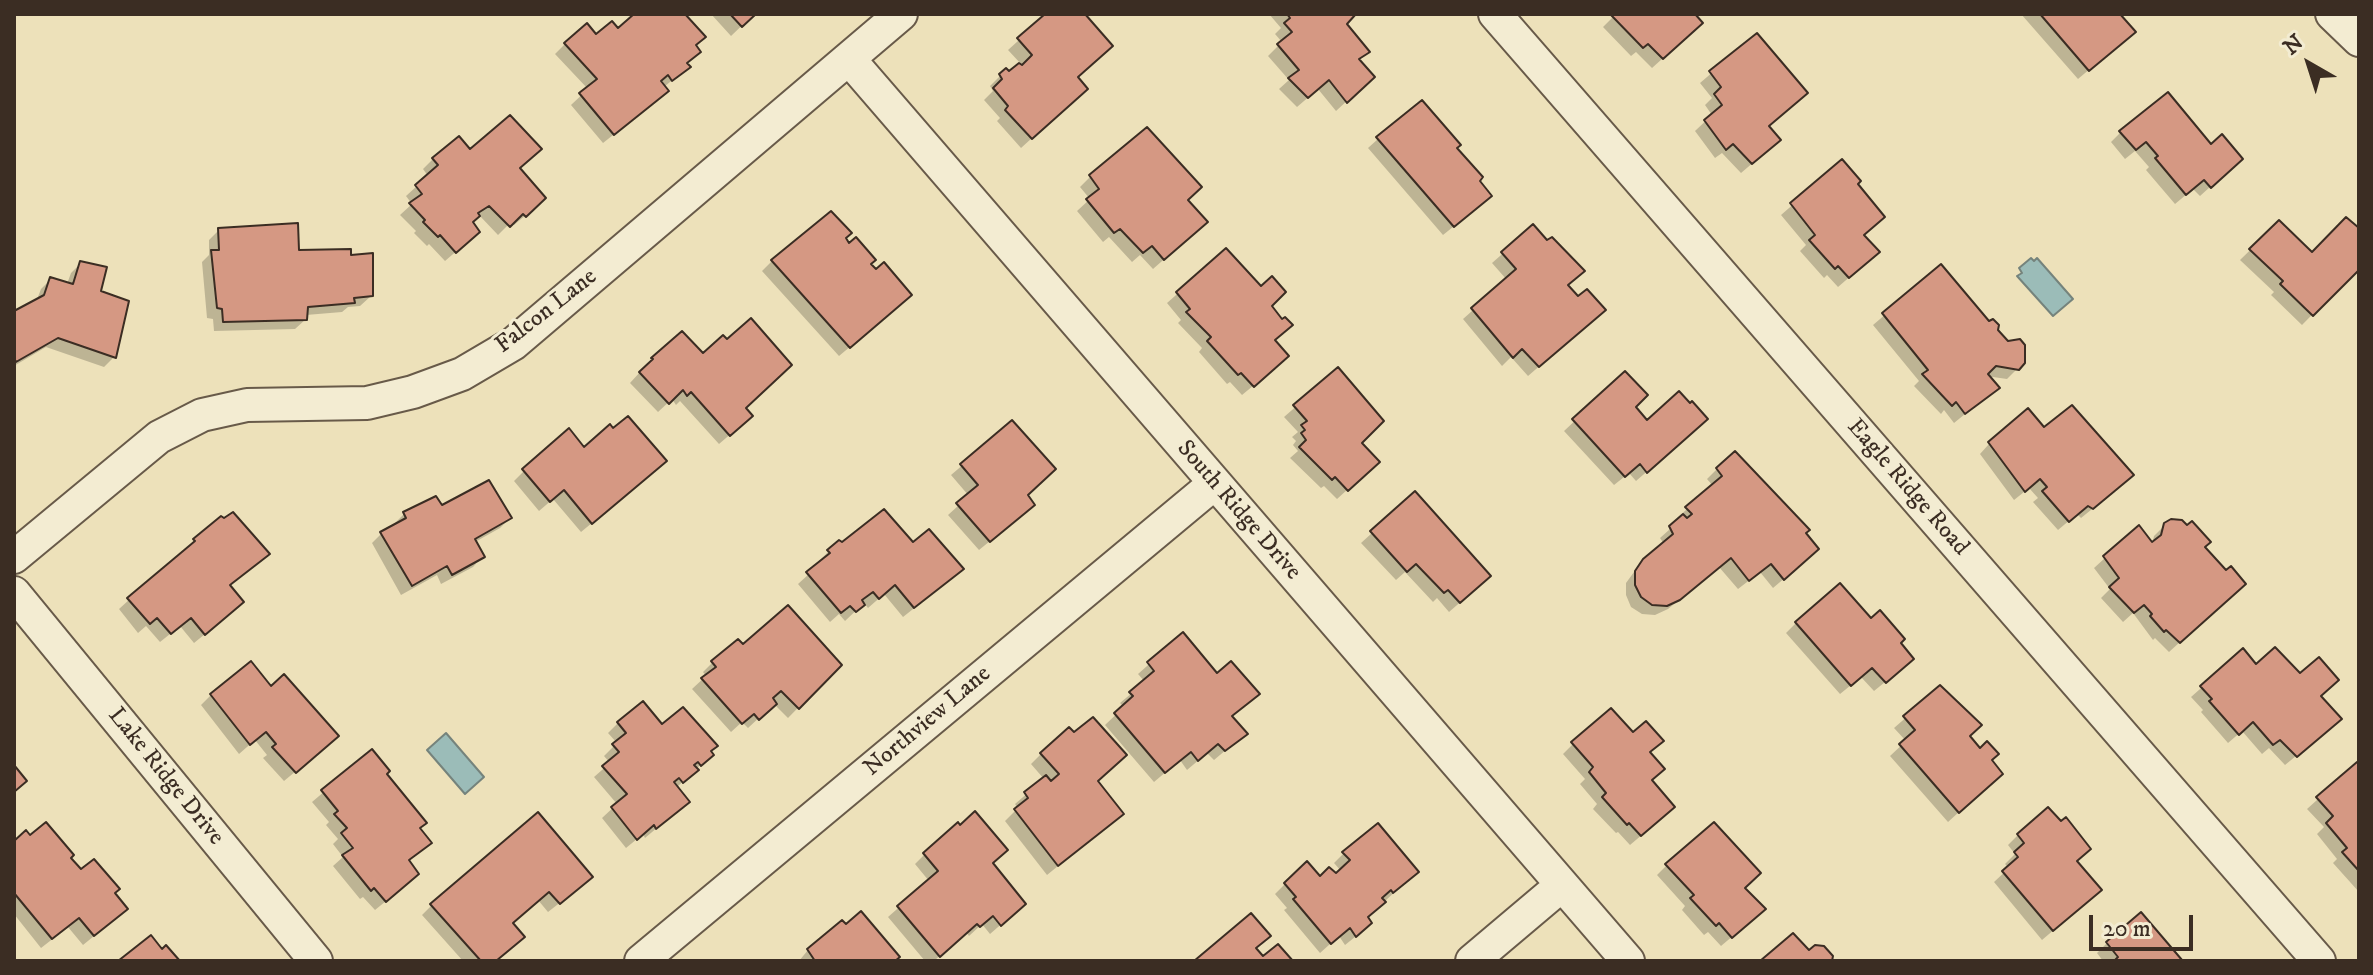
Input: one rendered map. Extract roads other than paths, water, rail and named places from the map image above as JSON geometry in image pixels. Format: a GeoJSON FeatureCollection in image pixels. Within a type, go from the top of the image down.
{"type":"FeatureCollection","features":[{"type":"Feature","properties":{"kind":"street","name":"Falcon Lane"},"geometry":{"type":"LineString","coordinates":[[14,557],[159,437],[202,415],[247,405],[367,403],[413,392],[462,374],[513,344],[901,14]]}},
{"type":"Feature","properties":{"kind":"street","name":"Eagle Ridge Road"},"geometry":{"type":"LineString","coordinates":[[1495,14],[2319,961]]}},
{"type":"Feature","properties":{"kind":"street"},"geometry":{"type":"LineString","coordinates":[[2332,14],[2359,40]]}},
{"type":"Feature","properties":{"kind":"street","name":"South Ridge Drive"},"geometry":{"type":"LineString","coordinates":[[849,59],[1628,961]]}},
{"type":"Feature","properties":{"kind":"street","name":"Northview Lane"},"geometry":{"type":"LineString","coordinates":[[641,961],[1215,483]]}},
{"type":"Feature","properties":{"kind":"street","name":"Lake Ridge Drive"},"geometry":{"type":"LineString","coordinates":[[14,593],[316,961]]}},
{"type":"Feature","properties":{"kind":"street"},"geometry":{"type":"LineString","coordinates":[[1472,961],[1562,885]]}},
{"type":"Feature","properties":{"kind":"water"},"geometry":{"type":"Polygon","coordinates":[[[2031,258],[2034,261],[2037,258],[2073,299],[2053,316],[2017,276],[2022,273],[2019,268],[2031,258]]]}},
{"type":"Feature","properties":{"kind":"water"},"geometry":{"type":"Polygon","coordinates":[[[446,733],[484,777],[465,794],[427,750],[446,733]]]}}]}
